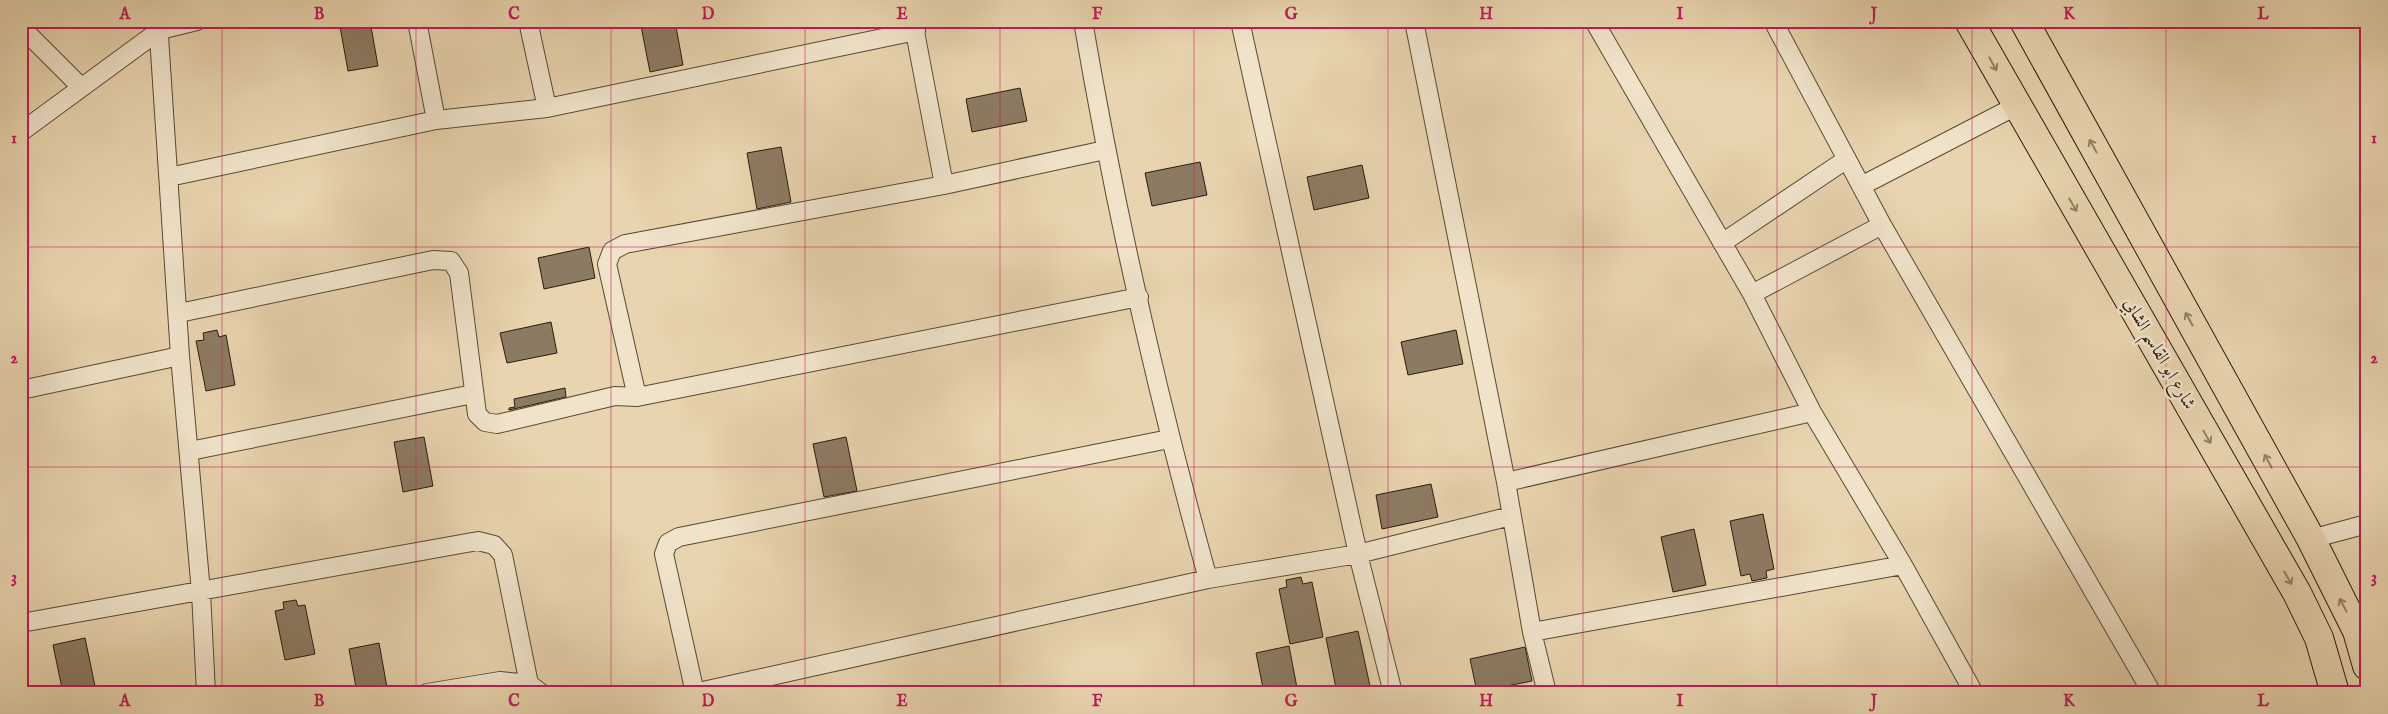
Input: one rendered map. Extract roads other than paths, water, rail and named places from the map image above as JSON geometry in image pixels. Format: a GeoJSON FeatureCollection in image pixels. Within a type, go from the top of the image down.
{"type":"FeatureCollection","features":[{"type":"Feature","properties":{"kind":"main road","name":"شارع ابو القاسم الشابي"},"geometry":{"type":"LineString","coordinates":[[1969,21],[2016,106],[2297,593],[2319,638],[2335,693]]}},
{"type":"Feature","properties":{"kind":"main road"},"geometry":{"type":"LineString","coordinates":[[2024,21],[2311,539],[2357,631],[2367,666]]}},
{"type":"Feature","properties":{"kind":"street"},"geometry":{"type":"LineString","coordinates":[[21,132],[159,25],[197,21]]}},
{"type":"Feature","properties":{"kind":"street"},"geometry":{"type":"LineString","coordinates":[[417,21],[436,120]]}},
{"type":"Feature","properties":{"kind":"street"},"geometry":{"type":"LineString","coordinates":[[528,21],[547,108]]}},
{"type":"Feature","properties":{"kind":"street"},"geometry":{"type":"LineString","coordinates":[[1083,21],[1105,150],[1169,439],[1208,579]]}},
{"type":"Feature","properties":{"kind":"street"},"geometry":{"type":"LineString","coordinates":[[1240,21],[1389,692]]}},
{"type":"Feature","properties":{"kind":"street"},"geometry":{"type":"LineString","coordinates":[[1414,21],[1506,482],[1532,632],[1547,693]]}},
{"type":"Feature","properties":{"kind":"street"},"geometry":{"type":"LineString","coordinates":[[1594,21],[1752,294],[1812,412],[1903,565],[1974,693]]}},
{"type":"Feature","properties":{"kind":"street"},"geometry":{"type":"LineString","coordinates":[[1773,21],[1882,225],[2152,693]]}},
{"type":"Feature","properties":{"kind":"street"},"geometry":{"type":"LineString","coordinates":[[159,25],[179,313],[180,356],[190,451],[201,592],[206,693]]}},
{"type":"Feature","properties":{"kind":"street"},"geometry":{"type":"LineString","coordinates":[[169,177],[436,120],[547,108],[915,26],[944,185]]}},
{"type":"Feature","properties":{"kind":"street"},"geometry":{"type":"LineString","coordinates":[[21,27],[81,87]]}},
{"type":"Feature","properties":{"kind":"street"},"geometry":{"type":"LineString","coordinates":[[1861,186],[2016,106]]}},
{"type":"Feature","properties":{"kind":"street"},"geometry":{"type":"LineString","coordinates":[[637,397],[607,264],[612,251],[625,244],[944,185],[1105,150]]}},
{"type":"Feature","properties":{"kind":"street"},"geometry":{"type":"LineString","coordinates":[[1722,243],[1847,159]]}},
{"type":"Feature","properties":{"kind":"street"},"geometry":{"type":"LineString","coordinates":[[1752,294],[1882,225]]}},
{"type":"Feature","properties":{"kind":"street"},"geometry":{"type":"LineString","coordinates":[[179,313],[433,260],[451,261],[459,273],[478,414],[485,422],[497,424],[615,396],[637,397],[1139,297]]}},
{"type":"Feature","properties":{"kind":"street"},"geometry":{"type":"LineString","coordinates":[[21,390],[180,356]]}},
{"type":"Feature","properties":{"kind":"street"},"geometry":{"type":"LineString","coordinates":[[190,451],[474,394]]}},
{"type":"Feature","properties":{"kind":"street"},"geometry":{"type":"LineString","coordinates":[[1506,482],[1812,412]]}},
{"type":"Feature","properties":{"kind":"street"},"geometry":{"type":"LineString","coordinates":[[1169,439],[673,540],[668,544],[664,554],[695,693],[1208,579],[1358,554],[1511,516]]}},
{"type":"Feature","properties":{"kind":"street"},"geometry":{"type":"LineString","coordinates":[[2311,539],[2367,524]]}},
{"type":"Feature","properties":{"kind":"street"},"geometry":{"type":"LineString","coordinates":[[21,623],[478,541],[494,545],[503,556],[535,688],[500,681],[427,693]]}},
{"type":"Feature","properties":{"kind":"street"},"geometry":{"type":"LineString","coordinates":[[1532,632],[1903,565]]}}]}
